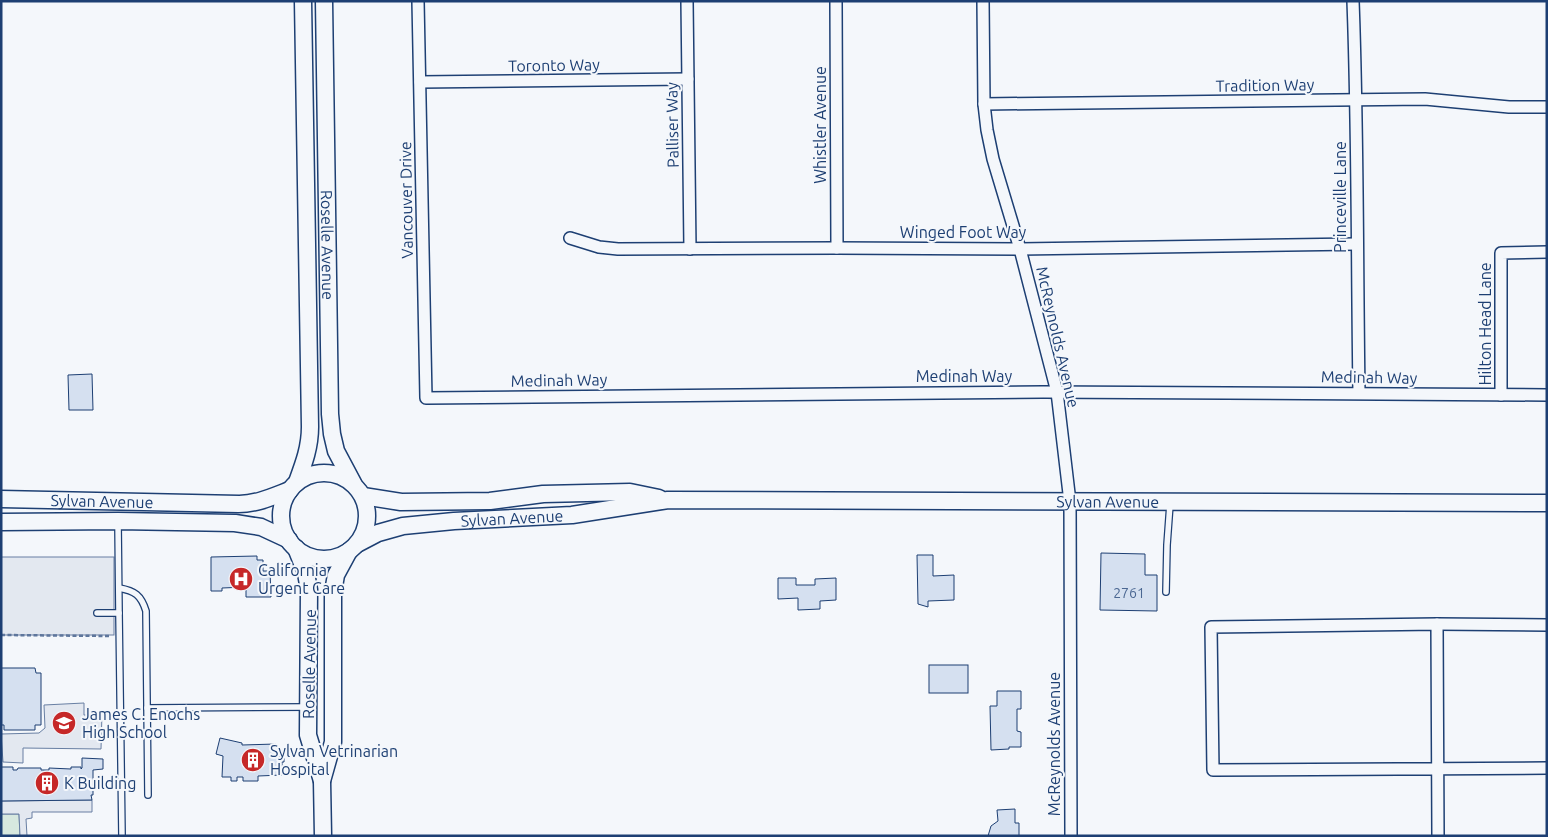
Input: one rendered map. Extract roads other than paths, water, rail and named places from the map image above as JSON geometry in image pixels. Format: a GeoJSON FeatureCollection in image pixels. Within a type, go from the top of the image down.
{"type":"FeatureCollection","features":[{"type":"Feature","properties":{"kind":"main road","name":"Roselle Avenue"},"geometry":{"type":"LineString","coordinates":[[293,486],[307,455],[310,439],[303,1]]}},
{"type":"Feature","properties":{"kind":"main road","name":"Roselle Avenue"},"geometry":{"type":"LineString","coordinates":[[324,1],[330,414],[336,451],[358,489]]}},
{"type":"Feature","properties":{"kind":"main road"},"geometry":{"type":"LineString","coordinates":[[326,473],[340,475],[358,489],[367,507],[367,523],[363,535],[353,547],[334,558],[321,559],[308,555],[292,544],[283,527],[281,516],[283,503],[293,486],[313,474],[326,473]]}},
{"type":"Feature","properties":{"kind":"main road","name":"Sylvan Avenue"},"geometry":{"type":"LineString","coordinates":[[1,499],[239,504],[263,500],[293,486]]}},
{"type":"Feature","properties":{"kind":"main road","name":"Sylvan Avenue"},"geometry":{"type":"LineString","coordinates":[[358,489],[401,502],[490,501],[543,494],[630,492],[668,500]]}},
{"type":"Feature","properties":{"kind":"main road","name":"Sylvan Avenue"},"geometry":{"type":"LineString","coordinates":[[353,547],[378,534],[403,526],[454,521],[572,515],[668,500],[1547,504]]}},
{"type":"Feature","properties":{"kind":"main road","name":"Sylvan Avenue"},"geometry":{"type":"LineString","coordinates":[[1,522],[118,521],[245,524],[262,527],[292,544]]}},
{"type":"Feature","properties":{"kind":"main road","name":"Roselle Avenue"},"geometry":{"type":"LineString","coordinates":[[292,544],[306,574],[310,590],[308,735],[322,781],[323,836]]}},
{"type":"Feature","properties":{"kind":"main road","name":"Roselle Avenue"},"geometry":{"type":"LineString","coordinates":[[322,781],[333,742],[333,592],[336,575],[353,547]]}},
{"type":"Feature","properties":{"kind":"street","name":"Vancouver Drive"},"geometry":{"type":"LineString","coordinates":[[418,1],[426,398]]}},
{"type":"Feature","properties":{"kind":"street","name":"Palliser Way"},"geometry":{"type":"LineString","coordinates":[[687,1],[690,248]]}},
{"type":"Feature","properties":{"kind":"street","name":"Whistler Avenue"},"geometry":{"type":"LineString","coordinates":[[836,1],[837,248]]}},
{"type":"Feature","properties":{"kind":"street","name":"McReynolds Avenue"},"geometry":{"type":"LineString","coordinates":[[983,1],[984,104],[993,159],[1020,248],[1057,392],[1070,502],[1072,836]]}},
{"type":"Feature","properties":{"kind":"street","name":"Princeville Lane"},"geometry":{"type":"LineString","coordinates":[[1353,1],[1357,100],[1356,244],[1359,393]]}},
{"type":"Feature","properties":{"kind":"street","name":"Toronto Way"},"geometry":{"type":"LineString","coordinates":[[420,82],[688,80]]}},
{"type":"Feature","properties":{"kind":"street","name":"Tradition Way"},"geometry":{"type":"LineString","coordinates":[[984,104],[1425,99],[1509,107],[1547,107]]}},
{"type":"Feature","properties":{"kind":"street","name":"Winged Foot Way"},"geometry":{"type":"LineString","coordinates":[[570,238],[599,247],[618,249],[1020,248],[1356,244]]}},
{"type":"Feature","properties":{"kind":"street","name":"Hilton Head Lane"},"geometry":{"type":"LineString","coordinates":[[1501,395],[1501,253],[1547,252]]}},
{"type":"Feature","properties":{"kind":"street","name":"Medinah Way"},"geometry":{"type":"LineString","coordinates":[[426,398],[1057,392],[1547,395]]}},
{"type":"Feature","properties":{"kind":"street"},"geometry":{"type":"LineString","coordinates":[[1437,624],[1438,836]]}},
{"type":"Feature","properties":{"kind":"street"},"geometry":{"type":"LineString","coordinates":[[1547,625],[1437,624],[1211,627],[1213,770],[1547,768]]}},
{"type":"Feature","properties":{"kind":"lane"},"geometry":{"type":"LineString","coordinates":[[1166,592],[1170,502]]}},
{"type":"Feature","properties":{"kind":"lane"},"geometry":{"type":"LineString","coordinates":[[118,521],[122,836]]}},
{"type":"Feature","properties":{"kind":"lane"},"geometry":{"type":"LineString","coordinates":[[119,588],[131,590],[137,594],[144,603],[146,611],[148,795]]}},
{"type":"Feature","properties":{"kind":"lane"},"geometry":{"type":"LineString","coordinates":[[97,613],[119,613]]}},
{"type":"Feature","properties":{"kind":"lane"},"geometry":{"type":"LineString","coordinates":[[147,708],[308,707]]}},
{"type":"Feature","properties":{"kind":"place","name":"California Urgent Care"},"geometry":{"type":"Point","coordinates":[241,579]}},
{"type":"Feature","properties":{"kind":"place","name":"James C. Enochs High School"},"geometry":{"type":"Point","coordinates":[64,723]}},
{"type":"Feature","properties":{"kind":"place","name":"Sylvan Vetrinarian Hospital"},"geometry":{"type":"Point","coordinates":[253,760]}},
{"type":"Feature","properties":{"kind":"place","name":"K Building"},"geometry":{"type":"Point","coordinates":[47,783]}}]}
